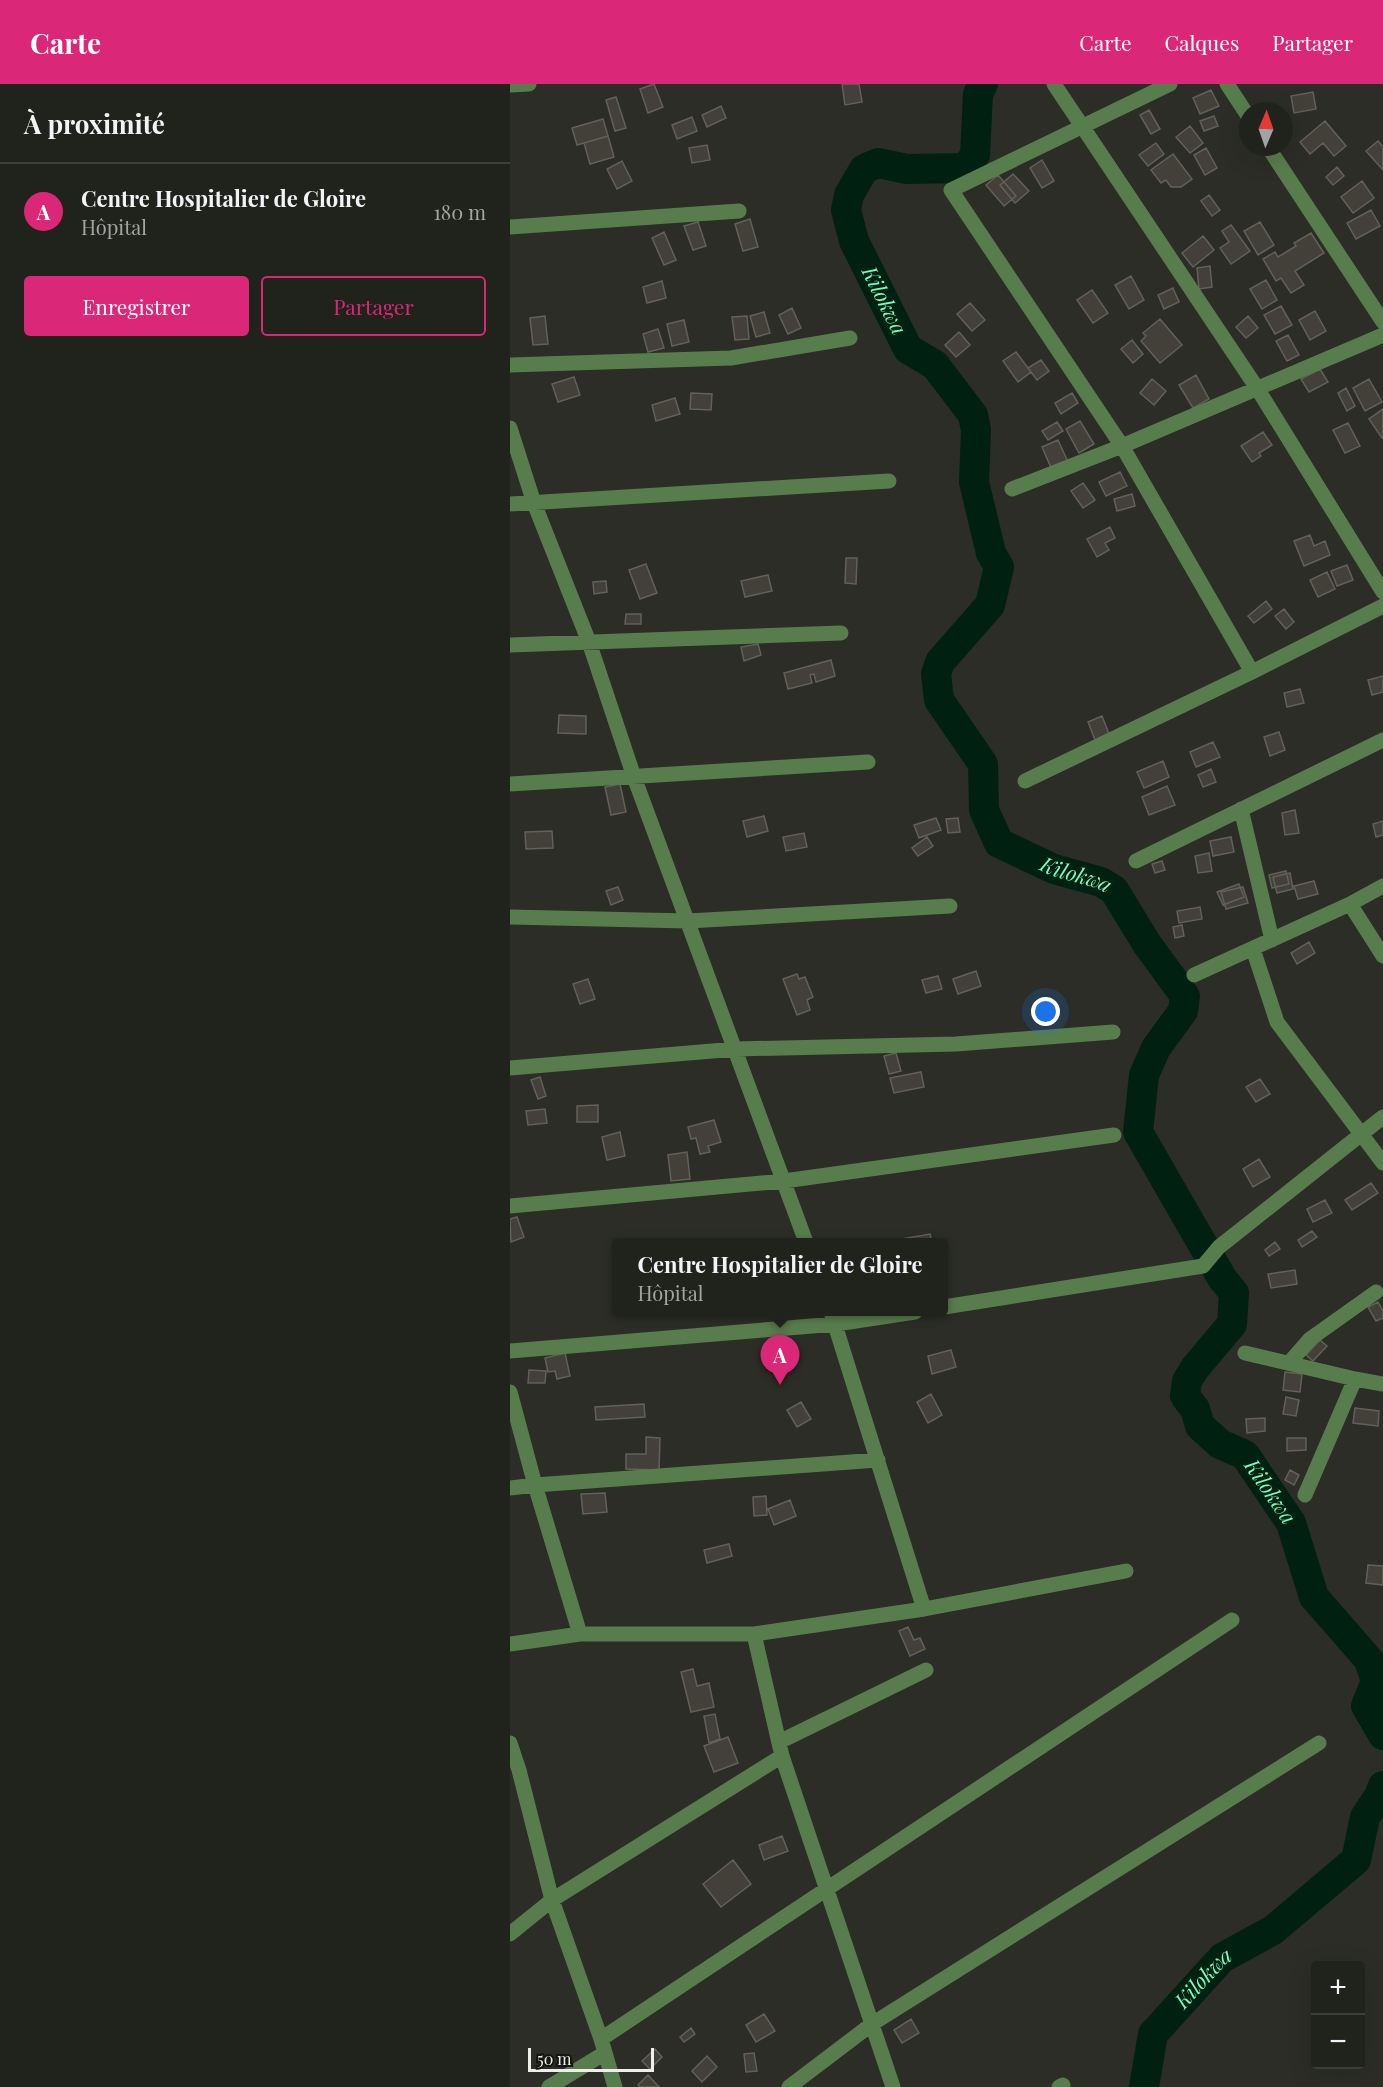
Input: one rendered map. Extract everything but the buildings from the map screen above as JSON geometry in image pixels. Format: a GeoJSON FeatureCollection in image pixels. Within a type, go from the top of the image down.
{"type":"FeatureCollection","features":[{"type":"Feature","properties":{"kind":"street"},"geometry":{"type":"LineString","coordinates":[[510,85],[530,84]]}},
{"type":"Feature","properties":{"kind":"street"},"geometry":{"type":"LineString","coordinates":[[1054,84],[1257,388],[1383,592]]}},
{"type":"Feature","properties":{"kind":"street"},"geometry":{"type":"LineString","coordinates":[[1170,84],[951,190],[1122,446],[1252,672]]}},
{"type":"Feature","properties":{"kind":"street"},"geometry":{"type":"LineString","coordinates":[[1227,84],[1239,102]]}},
{"type":"Feature","properties":{"kind":"street"},"geometry":{"type":"LineString","coordinates":[[1274,156],[1383,322]]}},
{"type":"Feature","properties":{"kind":"street"},"geometry":{"type":"LineString","coordinates":[[510,227],[739,211]]}},
{"type":"Feature","properties":{"kind":"street"},"geometry":{"type":"LineString","coordinates":[[1012,489],[1122,446],[1383,334]]}},
{"type":"Feature","properties":{"kind":"street"},"geometry":{"type":"LineString","coordinates":[[510,365],[731,358],[850,338]]}},
{"type":"Feature","properties":{"kind":"street"},"geometry":{"type":"LineString","coordinates":[[510,428],[534,503],[589,642],[634,777],[805,1238]]}},
{"type":"Feature","properties":{"kind":"street"},"geometry":{"type":"LineString","coordinates":[[510,504],[889,481]]}},
{"type":"Feature","properties":{"kind":"street"},"geometry":{"type":"LineString","coordinates":[[1025,781],[1383,606]]}},
{"type":"Feature","properties":{"kind":"street"},"geometry":{"type":"LineString","coordinates":[[510,645],[841,633]]}},
{"type":"Feature","properties":{"kind":"street"},"geometry":{"type":"LineString","coordinates":[[1136,861],[1383,740]]}},
{"type":"Feature","properties":{"kind":"street"},"geometry":{"type":"LineString","coordinates":[[510,784],[868,762]]}},
{"type":"Feature","properties":{"kind":"street"},"geometry":{"type":"LineString","coordinates":[[1241,809],[1272,940]]}},
{"type":"Feature","properties":{"kind":"street"},"geometry":{"type":"LineString","coordinates":[[1194,975],[1350,904],[1383,886]]}},
{"type":"Feature","properties":{"kind":"street"},"geometry":{"type":"LineString","coordinates":[[1350,904],[1383,956]]}},
{"type":"Feature","properties":{"kind":"street"},"geometry":{"type":"LineString","coordinates":[[510,916],[688,921],[950,906]]}},
{"type":"Feature","properties":{"kind":"street"},"geometry":{"type":"LineString","coordinates":[[1253,949],[1277,1022],[1383,1163]]}},
{"type":"Feature","properties":{"kind":"street"},"geometry":{"type":"LineString","coordinates":[[510,1068],[736,1049],[956,1044],[1113,1032]]}},
{"type":"Feature","properties":{"kind":"street"},"geometry":{"type":"LineString","coordinates":[[948,1306],[1203,1266],[1219,1247],[1383,1117]]}},
{"type":"Feature","properties":{"kind":"street"},"geometry":{"type":"LineString","coordinates":[[510,1206],[784,1181],[1114,1135]]}},
{"type":"Feature","properties":{"kind":"street"},"geometry":{"type":"LineString","coordinates":[[1289,1363],[1310,1340],[1376,1292]]}},
{"type":"Feature","properties":{"kind":"street"},"geometry":{"type":"LineString","coordinates":[[510,1351],[856,1316]]}},
{"type":"Feature","properties":{"kind":"street"},"geometry":{"type":"LineString","coordinates":[[833,1318],[924,1609]]}},
{"type":"Feature","properties":{"kind":"street"},"geometry":{"type":"LineString","coordinates":[[1245,1353],[1383,1384]]}},
{"type":"Feature","properties":{"kind":"street"},"geometry":{"type":"LineString","coordinates":[[1305,1495],[1355,1379]]}},
{"type":"Feature","properties":{"kind":"street"},"geometry":{"type":"LineString","coordinates":[[510,1392],[535,1485],[580,1634]]}},
{"type":"Feature","properties":{"kind":"street"},"geometry":{"type":"LineString","coordinates":[[510,1488],[878,1460]]}},
{"type":"Feature","properties":{"kind":"street"},"geometry":{"type":"LineString","coordinates":[[510,1644],[580,1634],[754,1634],[924,1609],[1126,1571]]}},
{"type":"Feature","properties":{"kind":"street"},"geometry":{"type":"LineString","coordinates":[[549,2087],[826,1888],[1232,1620]]}},
{"type":"Feature","properties":{"kind":"street"},"geometry":{"type":"LineString","coordinates":[[754,1634],[780,1749],[893,2087]]}},
{"type":"Feature","properties":{"kind":"street"},"geometry":{"type":"LineString","coordinates":[[510,1934],[552,1900],[780,1749],[926,1670]]}},
{"type":"Feature","properties":{"kind":"street"},"geometry":{"type":"LineString","coordinates":[[510,1743],[514,1772],[552,1900],[615,2087]]}},
{"type":"Feature","properties":{"kind":"street"},"geometry":{"type":"LineString","coordinates":[[789,2087],[872,2024],[1319,1743]]}},
{"type":"Feature","properties":{"kind":"waterway","name":"Kilokwa"},"geometry":{"type":"LineString","coordinates":[[983,84],[978,94],[975,155],[966,168],[907,169],[878,163],[864,169],[849,195],[846,210],[854,241],[908,349],[935,365],[973,415],[976,430],[974,482],[991,553],[999,567],[990,605],[940,662],[936,674],[939,700],[983,764],[984,810],[999,843],[1054,869],[1101,882],[1114,890],[1147,944],[1185,996],[1183,1011],[1156,1048],[1144,1075],[1138,1132],[1222,1278],[1234,1293],[1232,1324],[1195,1368],[1187,1381],[1185,1396],[1195,1409],[1200,1426],[1220,1444],[1245,1455],[1291,1523],[1314,1597],[1369,1660],[1376,1681],[1366,1706],[1383,1735]]}},
{"type":"Feature","properties":{"kind":"waterway","name":"Kilokwa"},"geometry":{"type":"LineString","coordinates":[[1144,2087],[1153,2034],[1222,1958],[1273,1930],[1356,1860],[1365,1817],[1383,1786]]}},
{"type":"Feature","properties":{"kind":"waterway","name":"Kilokwa"},"geometry":{"type":"LineString","coordinates":[[1379,1796],[1383,1798]]}},
{"type":"Feature","properties":{"kind":"place","name":"Centre Hospitalier de Gloire"},"geometry":{"type":"Point","coordinates":[780,1385]}}]}
